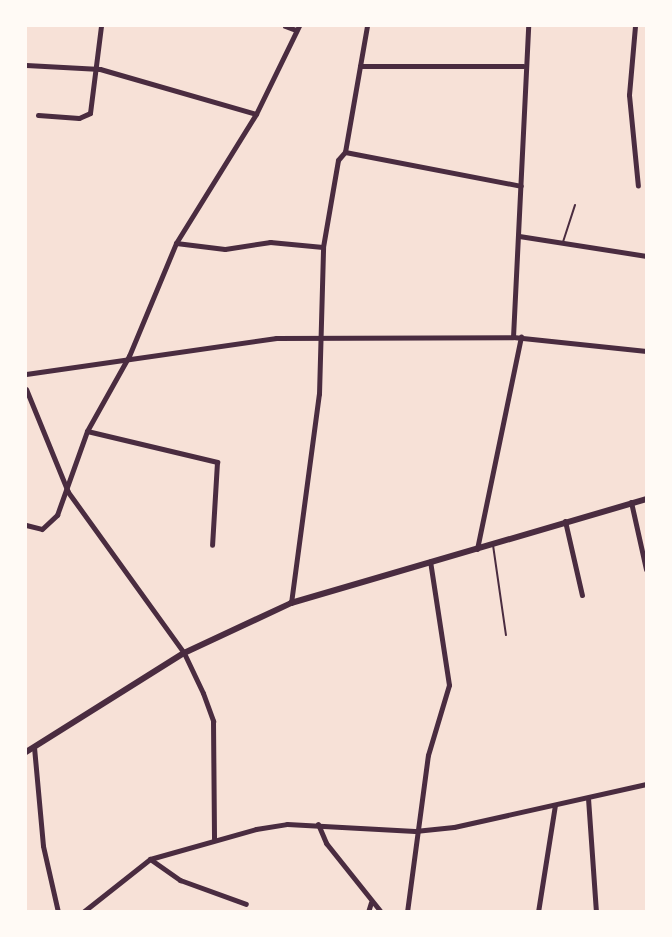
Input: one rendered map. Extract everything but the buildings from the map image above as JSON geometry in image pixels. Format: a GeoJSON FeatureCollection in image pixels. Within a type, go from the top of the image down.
{"type":"FeatureCollection","features":[{"type":"Feature","properties":{"kind":"street"},"geometry":{"type":"LineString","coordinates":[[38,115],[86,117],[100,69],[101,26]]}},
{"type":"Feature","properties":{"kind":"street"},"geometry":{"type":"LineString","coordinates":[[26,525],[42,529],[50,524],[68,492],[87,431],[129,356],[176,243],[256,114],[298,28],[285,26]]}},
{"type":"Feature","properties":{"kind":"street"},"geometry":{"type":"LineString","coordinates":[[291,603],[322,337],[323,247],[334,175],[345,152],[367,26]]}},
{"type":"Feature","properties":{"kind":"street"},"geometry":{"type":"LineString","coordinates":[[513,337],[519,236],[523,66],[528,26]]}},
{"type":"Feature","properties":{"kind":"street"},"geometry":{"type":"LineString","coordinates":[[635,26],[629,95],[638,186]]}},
{"type":"Feature","properties":{"kind":"street"},"geometry":{"type":"LineString","coordinates":[[26,66],[100,69],[256,114]]}},
{"type":"Feature","properties":{"kind":"street"},"geometry":{"type":"LineString","coordinates":[[360,66],[523,66]]}},
{"type":"Feature","properties":{"kind":"street"},"geometry":{"type":"LineString","coordinates":[[345,152],[520,186]]}},
{"type":"Feature","properties":{"kind":"street"},"geometry":{"type":"LineString","coordinates":[[519,236],[646,256]]}},
{"type":"Feature","properties":{"kind":"street"},"geometry":{"type":"LineString","coordinates":[[176,243],[225,249],[270,242],[323,247]]}},
{"type":"Feature","properties":{"kind":"street"},"geometry":{"type":"LineString","coordinates":[[26,374],[129,356],[322,337],[521,337],[646,351]]}},
{"type":"Feature","properties":{"kind":"street"},"geometry":{"type":"LineString","coordinates":[[477,549],[521,337]]}},
{"type":"Feature","properties":{"kind":"street"},"geometry":{"type":"LineString","coordinates":[[26,389],[32,414],[68,492],[184,653],[213,721],[214,839]]}},
{"type":"Feature","properties":{"kind":"street"},"geometry":{"type":"LineString","coordinates":[[26,410],[32,414]]}},
{"type":"Feature","properties":{"kind":"street"},"geometry":{"type":"LineString","coordinates":[[87,431],[217,462],[212,545]]}},
{"type":"Feature","properties":{"kind":"street"},"geometry":{"type":"LineString","coordinates":[[26,752],[184,653],[291,603],[646,498]]}},
{"type":"Feature","properties":{"kind":"street"},"geometry":{"type":"LineString","coordinates":[[631,502],[646,569]]}},
{"type":"Feature","properties":{"kind":"street"},"geometry":{"type":"LineString","coordinates":[[565,521],[582,595]]}},
{"type":"Feature","properties":{"kind":"street"},"geometry":{"type":"LineString","coordinates":[[407,912],[415,831],[431,740],[449,685],[430,561]]}},
{"type":"Feature","properties":{"kind":"street"},"geometry":{"type":"LineString","coordinates":[[34,747],[44,846],[58,912]]}},
{"type":"Feature","properties":{"kind":"street"},"geometry":{"type":"LineString","coordinates":[[83,912],[150,859],[214,839],[318,824],[415,831],[555,805],[646,784]]}},
{"type":"Feature","properties":{"kind":"street"},"geometry":{"type":"LineString","coordinates":[[588,798],[596,912]]}},
{"type":"Feature","properties":{"kind":"street"},"geometry":{"type":"LineString","coordinates":[[538,912],[555,805]]}},
{"type":"Feature","properties":{"kind":"street"},"geometry":{"type":"LineString","coordinates":[[318,824],[371,902],[381,912]]}},
{"type":"Feature","properties":{"kind":"street"},"geometry":{"type":"LineString","coordinates":[[150,859],[180,880],[246,904]]}},
{"type":"Feature","properties":{"kind":"street"},"geometry":{"type":"LineString","coordinates":[[368,912],[371,902]]}},
{"type":"Feature","properties":{"kind":"lane"},"geometry":{"type":"LineString","coordinates":[[562,244],[575,205]]}},
{"type":"Feature","properties":{"kind":"lane"},"geometry":{"type":"LineString","coordinates":[[493,545],[506,635]]}}]}
